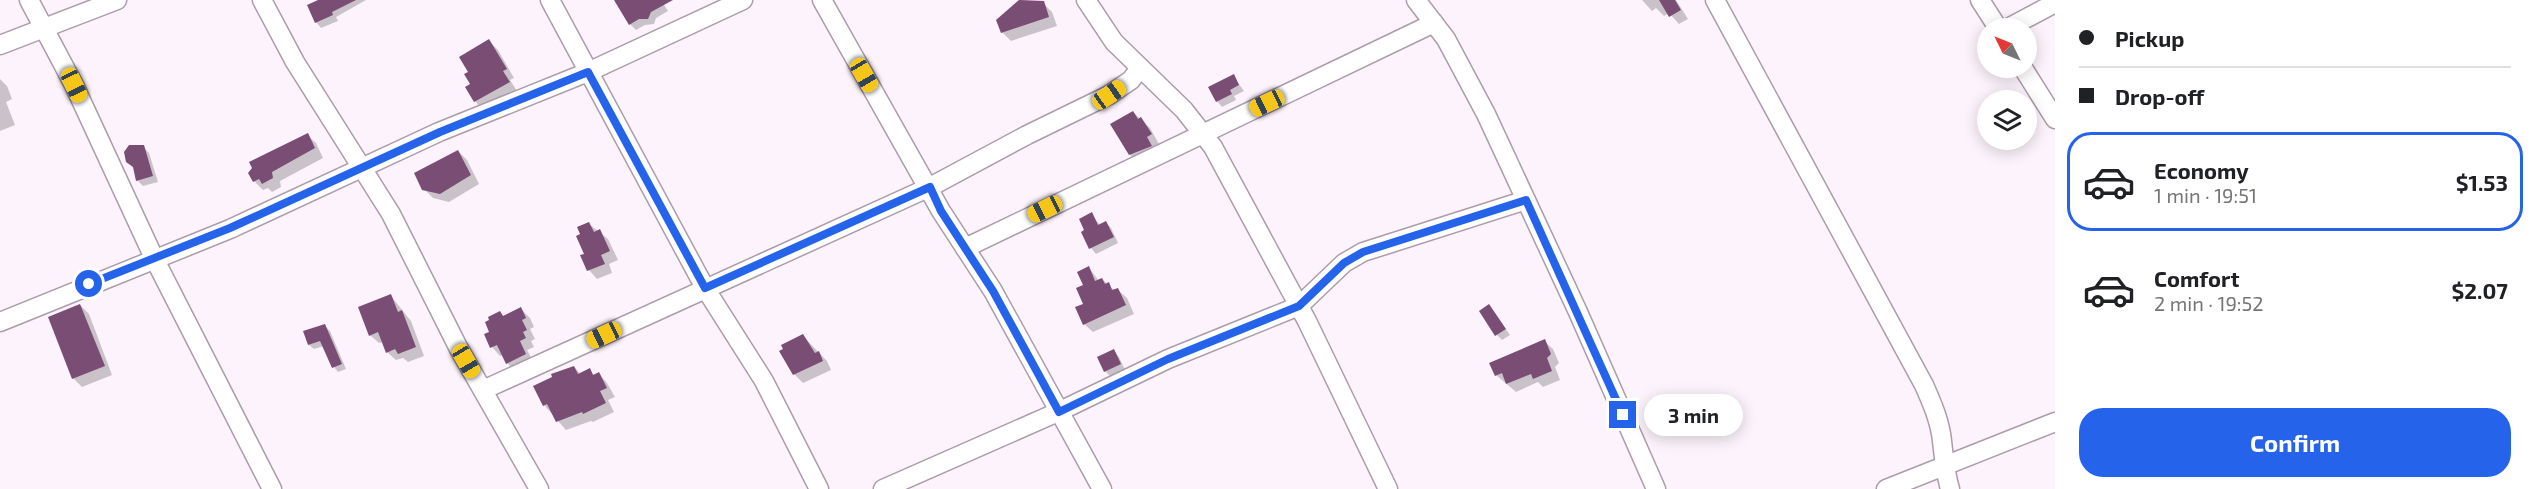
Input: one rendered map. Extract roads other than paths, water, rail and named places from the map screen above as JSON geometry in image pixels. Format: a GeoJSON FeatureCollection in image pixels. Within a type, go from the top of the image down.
{"type":"FeatureCollection","features":[{"type":"Feature","properties":{"kind":"street"},"geometry":{"type":"LineString","coordinates":[[28,0],[74,85],[154,258],[272,489]]}},
{"type":"Feature","properties":{"kind":"street"},"geometry":{"type":"LineString","coordinates":[[0,45],[117,0]]}},
{"type":"Feature","properties":{"kind":"street"},"geometry":{"type":"LineString","coordinates":[[262,0],[295,62],[391,213],[458,347],[539,489]]}},
{"type":"Feature","properties":{"kind":"street"},"geometry":{"type":"LineString","coordinates":[[549,0],[705,288],[764,381],[819,489]]}},
{"type":"Feature","properties":{"kind":"street"},"geometry":{"type":"LineString","coordinates":[[0,322],[230,228],[440,132],[588,72],[742,0]]}},
{"type":"Feature","properties":{"kind":"street"},"geometry":{"type":"LineString","coordinates":[[822,0],[930,187],[941,211],[993,291],[1102,489]]}},
{"type":"Feature","properties":{"kind":"street"},"geometry":{"type":"LineString","coordinates":[[1086,0],[1114,42],[1204,133],[1299,306],[1388,489]]}},
{"type":"Feature","properties":{"kind":"street"},"geometry":{"type":"LineString","coordinates":[[1416,0],[1446,39],[1486,114],[1656,489]]}},
{"type":"Feature","properties":{"kind":"street"},"geometry":{"type":"LineString","coordinates":[[1715,0],[1924,386],[1935,410],[1942,440],[1943,467],[1950,489]]}},
{"type":"Feature","properties":{"kind":"street"},"geometry":{"type":"LineString","coordinates":[[1980,0],[1992,18]]}},
{"type":"Feature","properties":{"kind":"street"},"geometry":{"type":"LineString","coordinates":[[2027,18],[2055,3]]}},
{"type":"Feature","properties":{"kind":"street"},"geometry":{"type":"LineString","coordinates":[[966,248],[1434,23]]}},
{"type":"Feature","properties":{"kind":"street"},"geometry":{"type":"LineString","coordinates":[[483,390],[930,187],[1027,135],[1109,95],[1131,80],[1140,68]]}},
{"type":"Feature","properties":{"kind":"street"},"geometry":{"type":"LineString","coordinates":[[2029,78],[2055,119]]}},
{"type":"Feature","properties":{"kind":"street"},"geometry":{"type":"LineString","coordinates":[[883,489],[1059,412],[1168,359],[1299,306],[1344,263],[1363,252],[1526,200]]}},
{"type":"Feature","properties":{"kind":"street"},"geometry":{"type":"LineString","coordinates":[[1886,489],[2055,422]]}}]}
